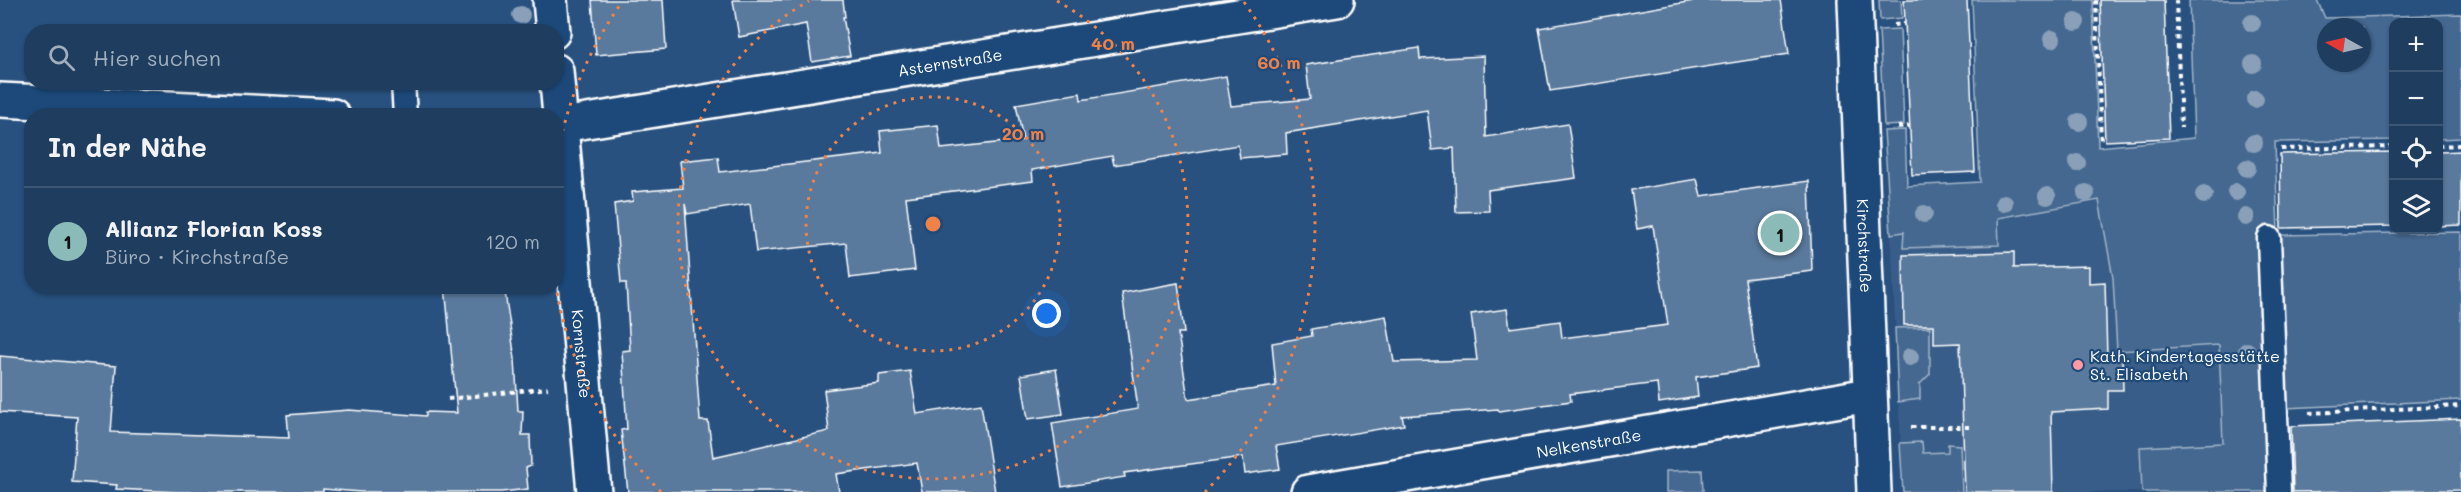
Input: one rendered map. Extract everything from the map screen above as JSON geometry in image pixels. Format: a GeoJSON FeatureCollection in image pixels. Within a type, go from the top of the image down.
{"type":"FeatureCollection","features":[{"type":"Feature","properties":{"kind":"street"},"geometry":{"type":"LineString","coordinates":[[550,0],[552,24]]}},
{"type":"Feature","properties":{"kind":"street","name":"Asternstraße"},"geometry":{"type":"LineString","coordinates":[[564,125],[1337,0]]}},
{"type":"Feature","properties":{"kind":"street","name":"Kirchstraße"},"geometry":{"type":"LineString","coordinates":[[1855,0],[1874,492]]}},
{"type":"Feature","properties":{"kind":"street","name":"Kornstraße"},"geometry":{"type":"LineString","coordinates":[[557,90],[558,108]]}},
{"type":"Feature","properties":{"kind":"street"},"geometry":{"type":"LineString","coordinates":[[0,100],[166,108]]}},
{"type":"Feature","properties":{"kind":"street","name":"Kornstraße"},"geometry":{"type":"LineString","coordinates":[[564,178],[594,492]]}},
{"type":"Feature","properties":{"kind":"street","name":"Nelkenstraße"},"geometry":{"type":"LineString","coordinates":[[1308,492],[1869,395]]}},
{"type":"Feature","properties":{"kind":"lane"},"geometry":{"type":"LineString","coordinates":[[404,90],[405,108]]}},
{"type":"Feature","properties":{"kind":"lane"},"geometry":{"type":"LineString","coordinates":[[2269,238],[2279,492]]}},
{"type":"Feature","properties":{"kind":"path"},"geometry":{"type":"LineString","coordinates":[[2096,0],[2101,142]]}},
{"type":"Feature","properties":{"kind":"path"},"geometry":{"type":"LineString","coordinates":[[2176,0],[2181,128]]}},
{"type":"Feature","properties":{"kind":"path"},"geometry":{"type":"LineString","coordinates":[[2443,146],[2461,145]]}},
{"type":"Feature","properties":{"kind":"path"},"geometry":{"type":"LineString","coordinates":[[2281,149],[2389,147]]}},
{"type":"Feature","properties":{"kind":"path"},"geometry":{"type":"LineString","coordinates":[[448,399],[584,384]]}},
{"type":"Feature","properties":{"kind":"path"},"geometry":{"type":"LineString","coordinates":[[2302,414],[2461,406]]}},
{"type":"Feature","properties":{"kind":"path"},"geometry":{"type":"LineString","coordinates":[[1871,429],[1969,427]]}},
{"type":"Feature","properties":{"kind":"shaded area"},"geometry":{"type":"Polygon","coordinates":[[[1879,0],[1901,0],[1902,18],[1880,20],[1879,0]]]}},
{"type":"Feature","properties":{"kind":"shaded area"},"geometry":{"type":"Polygon","coordinates":[[[1972,0],[2093,0],[2098,147],[2194,138],[2189,0],[2317,0],[2325,18],[2461,14],[2461,138],[2443,139],[2443,18],[2389,18],[2389,140],[2275,142],[2278,235],[2461,232],[2461,400],[2285,408],[2287,492],[2142,492],[2140,447],[2223,443],[2219,345],[2117,351],[2113,278],[2099,200],[1998,218],[1999,245],[1903,248],[1904,232],[1891,234],[1884,131],[1905,130],[1907,186],[1980,182],[1972,0]]]}},
{"type":"Feature","properties":{"kind":"shaded area"},"geometry":{"type":"Polygon","coordinates":[[[1900,29],[1904,125],[1884,126],[1879,30],[1900,29]]]}},
{"type":"Feature","properties":{"kind":"shaded area","name":"Kath. Kindertagesstätte St. Elisabeth"},"geometry":{"type":"Polygon","coordinates":[[[2253,180],[2264,492],[1903,492],[1891,234],[2099,200],[2253,180]]]}},
{"type":"Feature","properties":{"kind":"shaded area"},"geometry":{"type":"Polygon","coordinates":[[[1930,327],[1930,374],[1920,384],[1920,399],[1898,402],[1895,328],[1930,327]]]}},
{"type":"Feature","properties":{"kind":"shaded area"},"geometry":{"type":"Polygon","coordinates":[[[1922,442],[1923,453],[1948,452],[1948,444],[1960,445],[1962,492],[1903,492],[1900,443],[1922,442]]]}},
{"type":"Feature","properties":{"kind":"shaded area"},"geometry":{"type":"Polygon","coordinates":[[[1702,470],[1703,492],[1666,492],[1666,471],[1702,470]]]}},
{"type":"Feature","properties":{"kind":"building"},"geometry":{"type":"Polygon","coordinates":[[[592,0],[663,0],[666,49],[596,55],[592,0]]]}},
{"type":"Feature","properties":{"kind":"building"},"geometry":{"type":"Polygon","coordinates":[[[733,0],[843,0],[845,17],[843,17],[850,56],[812,62],[806,24],[739,37],[733,0]]]}},
{"type":"Feature","properties":{"kind":"building"},"geometry":{"type":"Polygon","coordinates":[[[1699,0],[1781,0],[1789,54],[1550,91],[1539,28],[1699,0]]]}},
{"type":"Feature","properties":{"kind":"building"},"geometry":{"type":"Polygon","coordinates":[[[1904,0],[1967,0],[1975,172],[1912,175],[1904,0]]]}},
{"type":"Feature","properties":{"kind":"building"},"geometry":{"type":"Polygon","coordinates":[[[2100,0],[2164,0],[2169,138],[2105,141],[2100,0]]]}},
{"type":"Feature","properties":{"kind":"building"},"geometry":{"type":"Polygon","coordinates":[[[1419,48],[1420,59],[1484,56],[1486,137],[1568,124],[1576,178],[1488,190],[1489,211],[1456,212],[1454,148],[1432,150],[1427,110],[1286,133],[1287,154],[1240,158],[1238,145],[1114,165],[1112,156],[1032,170],[1033,181],[906,197],[915,270],[850,278],[846,243],[756,252],[750,204],[687,214],[685,204],[700,421],[708,421],[713,457],[829,431],[824,390],[879,383],[879,375],[910,371],[917,414],[981,404],[995,492],[922,492],[917,463],[836,474],[839,492],[628,492],[621,430],[627,429],[622,351],[630,350],[626,283],[621,283],[614,204],[633,201],[632,192],[683,188],[680,161],[718,157],[720,172],[882,153],[880,131],[938,125],[941,149],[1023,140],[1016,104],[1080,93],[1081,100],[1226,76],[1231,106],[1310,99],[1306,65],[1419,48]]]}},
{"type":"Feature","properties":{"kind":"building"},"geometry":{"type":"Polygon","coordinates":[[[2461,151],[2461,225],[2443,226],[2443,152],[2461,151]]]}},
{"type":"Feature","properties":{"kind":"building"},"geometry":{"type":"Polygon","coordinates":[[[2389,152],[2389,226],[2281,228],[2280,154],[2389,152]]]}},
{"type":"Feature","properties":{"kind":"building"},"geometry":{"type":"Polygon","coordinates":[[[1697,179],[1701,196],[1809,181],[1812,271],[1745,279],[1757,368],[1696,377],[1698,397],[1659,403],[1657,383],[1570,394],[1571,401],[1499,411],[1498,409],[1402,416],[1404,425],[1276,446],[1280,469],[1245,474],[1243,457],[1124,473],[1125,477],[1062,487],[1052,423],[1138,409],[1122,293],[1178,283],[1184,333],[1178,333],[1188,399],[1276,386],[1272,343],[1312,336],[1311,329],[1386,316],[1394,362],[1477,360],[1471,314],[1507,309],[1510,328],[1560,321],[1562,338],[1668,325],[1653,226],[1637,229],[1631,190],[1697,179]]]}},
{"type":"Feature","properties":{"kind":"building"},"geometry":{"type":"Polygon","coordinates":[[[2014,252],[2014,268],[2089,266],[2089,283],[2105,282],[2107,358],[2122,358],[2123,390],[2108,390],[2108,409],[2051,412],[2053,492],[1965,492],[1960,343],[1934,344],[1934,325],[1904,325],[1903,255],[2014,252]]]}},
{"type":"Feature","properties":{"kind":"building"},"geometry":{"type":"Polygon","coordinates":[[[446,294],[505,294],[515,359],[518,411],[523,411],[522,435],[530,435],[531,466],[526,468],[528,489],[501,492],[361,492],[323,489],[323,492],[179,492],[116,489],[117,485],[72,482],[77,417],[0,412],[0,356],[116,366],[111,432],[289,438],[287,415],[349,410],[426,416],[426,412],[457,413],[446,294]]]}},
{"type":"Feature","properties":{"kind":"building"},"geometry":{"type":"Polygon","coordinates":[[[1056,369],[1063,414],[1028,419],[1021,375],[1056,369]]]}},
{"type":"Feature","properties":{"kind":"building"},"geometry":{"type":"Polygon","coordinates":[[[2461,419],[2461,490],[2293,492],[2291,426],[2461,419]]]}},
{"type":"Feature","properties":{"kind":"place","name":"Allianz Florian Koss"},"geometry":{"type":"Point","coordinates":[1780,233]}},
{"type":"Feature","properties":{"kind":"place","name":"Kath. Kindertagesstätte St. Elisabeth"},"geometry":{"type":"Point","coordinates":[2078,365]}}]}
